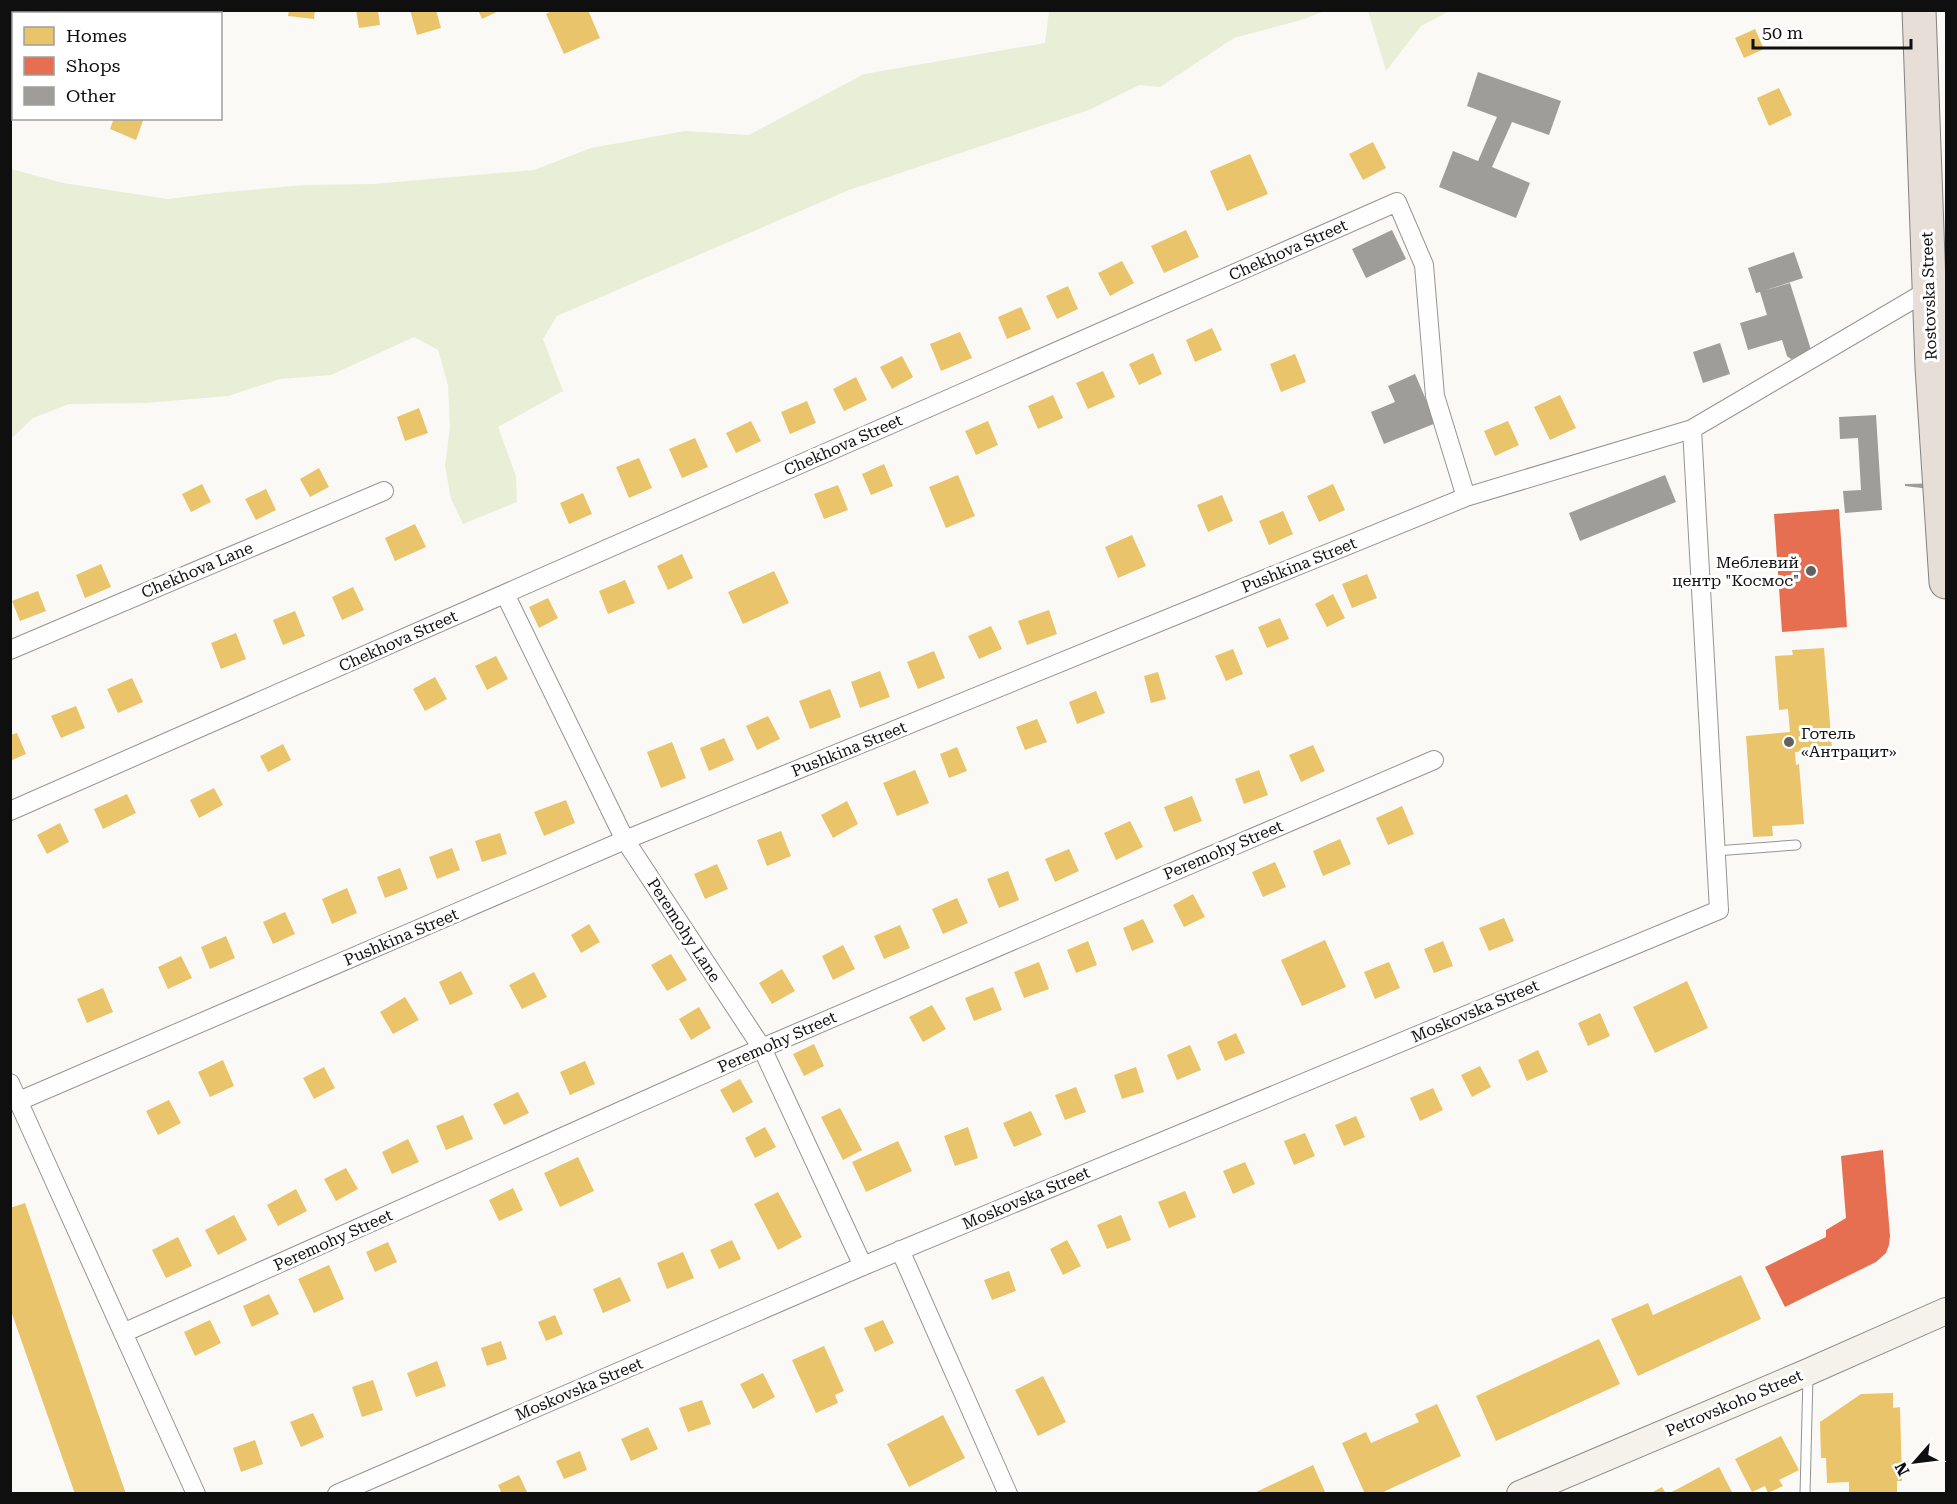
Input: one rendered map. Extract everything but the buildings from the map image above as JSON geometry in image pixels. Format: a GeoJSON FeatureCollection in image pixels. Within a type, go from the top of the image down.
{"type":"FeatureCollection","features":[{"type":"Feature","properties":{"kind":"highway","name":"Rostovska Street"},"geometry":{"type":"LineString","coordinates":[[1919,10],[1939,375],[1947,582]]}},
{"type":"Feature","properties":{"kind":"main road","name":"Petrovskoho Street"},"geometry":{"type":"LineString","coordinates":[[1520,1494],[1947,1311]]}},
{"type":"Feature","properties":{"kind":"street","name":"Chekhova Street"},"geometry":{"type":"LineString","coordinates":[[10,811],[1397,202],[1424,265],[1436,396],[1466,497]]}},
{"type":"Feature","properties":{"kind":"street","name":"Pushkina Street"},"geometry":{"type":"LineString","coordinates":[[19,1101],[626,840],[1466,497],[1692,429],[1934,289]]}},
{"type":"Feature","properties":{"kind":"street"},"geometry":{"type":"LineString","coordinates":[[1692,429],[1715,851]]}},
{"type":"Feature","properties":{"kind":"street","name":"Chekhova Lane"},"geometry":{"type":"LineString","coordinates":[[10,650],[384,491]]}},
{"type":"Feature","properties":{"kind":"street","name":"Peremohy Lane"},"geometry":{"type":"LineString","coordinates":[[505,594],[626,840],[762,1048],[863,1266]]}},
{"type":"Feature","properties":{"kind":"street","name":"Peremohy Street"},"geometry":{"type":"LineString","coordinates":[[123,1333],[762,1048],[1434,760]]}},
{"type":"Feature","properties":{"kind":"street","name":"Moskovska Street"},"geometry":{"type":"LineString","coordinates":[[337,1494],[900,1250],[1719,910],[1715,851]]}},
{"type":"Feature","properties":{"kind":"street"},"geometry":{"type":"LineString","coordinates":[[10,1083],[196,1494]]}},
{"type":"Feature","properties":{"kind":"street"},"geometry":{"type":"LineString","coordinates":[[900,1250],[1008,1494]]}},
{"type":"Feature","properties":{"kind":"lane"},"geometry":{"type":"LineString","coordinates":[[1715,851],[1796,845]]}},
{"type":"Feature","properties":{"kind":"lane"},"geometry":{"type":"LineString","coordinates":[[1805,1494],[1808,1372]]}},
{"type":"Feature","properties":{"kind":"green space"},"geometry":{"type":"Polygon","coordinates":[[[1368,10],[1450,11],[1421,26],[1386,71],[1368,10]]]}},
{"type":"Feature","properties":{"kind":"green space"},"geometry":{"type":"Polygon","coordinates":[[[1049,11],[1325,11],[1301,20],[1234,38],[1160,87],[1139,85],[1089,110],[849,190],[557,316],[543,339],[563,391],[498,427],[516,476],[517,502],[463,524],[451,499],[445,466],[450,427],[448,385],[438,350],[414,337],[331,375],[280,379],[228,396],[146,403],[69,404],[33,418],[11,439],[11,169],[63,183],[168,199],[305,185],[373,184],[534,170],[591,148],[685,131],[749,135],[864,74],[1045,43],[1049,11]]]}},
{"type":"Feature","properties":{"kind":"place","name":"Меблевий центр \"Космос\""},"geometry":{"type":"Point","coordinates":[1811,571]}},
{"type":"Feature","properties":{"kind":"place","name":"Готель «Антрацит»"},"geometry":{"type":"Point","coordinates":[1789,742]}}]}
